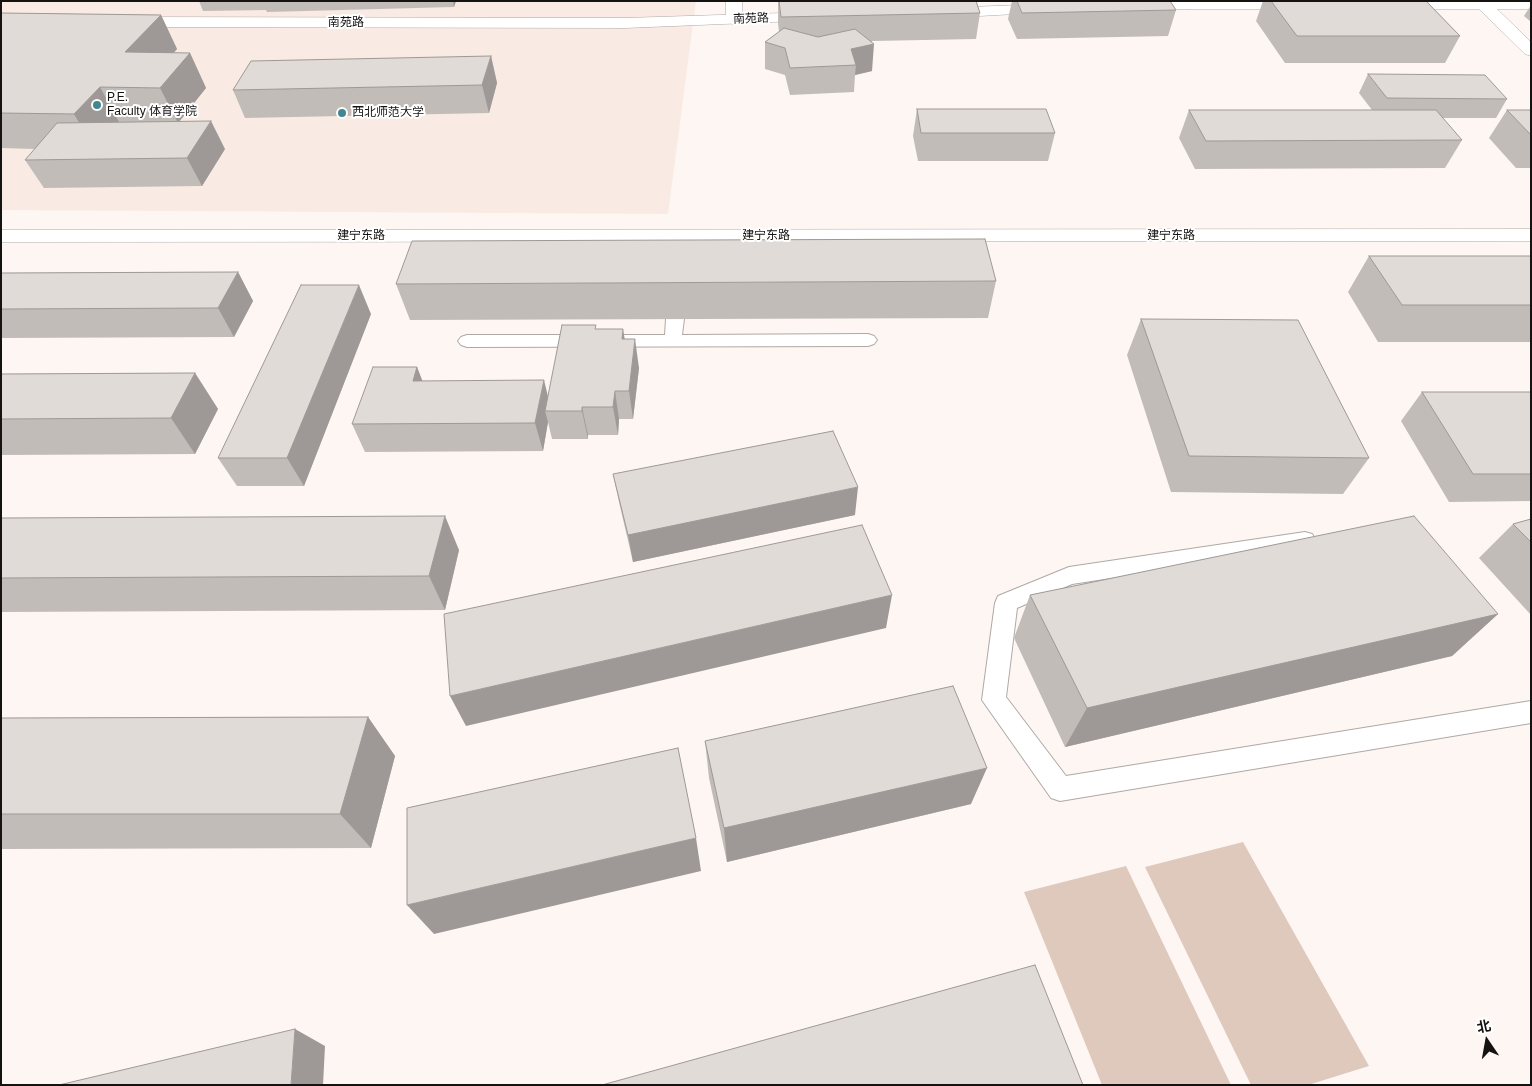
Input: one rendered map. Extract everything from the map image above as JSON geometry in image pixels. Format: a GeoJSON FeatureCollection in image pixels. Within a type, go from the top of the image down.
{"type":"FeatureCollection","features":[{"type":"Feature","properties":{"kind":"street"},"geometry":{"type":"LineString","coordinates":[[734,1],[734,20]]}},
{"type":"Feature","properties":{"kind":"street"},"geometry":{"type":"LineString","coordinates":[[1120,7],[1188,3],[1318,4]]}},
{"type":"Feature","properties":{"kind":"street"},"geometry":{"type":"LineString","coordinates":[[1378,4],[1531,4]]}},
{"type":"Feature","properties":{"kind":"street"},"geometry":{"type":"LineString","coordinates":[[1483,4],[1531,51]]}},
{"type":"Feature","properties":{"kind":"street"},"geometry":{"type":"LineString","coordinates":[[179,22],[190,8]]}},
{"type":"Feature","properties":{"kind":"street"},"geometry":{"type":"LineString","coordinates":[[932,13],[1060,9]]}},
{"type":"Feature","properties":{"kind":"street","name":"南苑路"},"geometry":{"type":"LineString","coordinates":[[110,22],[469,16],[625,23],[833,16]]}},
{"type":"Feature","properties":{"kind":"street","name":"建宁东路"},"geometry":{"type":"LineString","coordinates":[[1,236],[681,244],[1531,235]]}},
{"type":"Feature","properties":{"kind":"lane"},"geometry":{"type":"LineString","coordinates":[[672,340],[675,319]]}},
{"type":"Feature","properties":{"kind":"lane"},"geometry":{"type":"LineString","coordinates":[[467,341],[868,340]]}},
{"type":"Feature","properties":{"kind":"lane"},"geometry":{"type":"LineString","coordinates":[[1325,537],[1069,576],[1006,603],[994,700],[1060,789],[1531,712]]}},
{"type":"Feature","properties":{"kind":"shaded area","name":"西北师范大学"},"geometry":{"type":"Polygon","coordinates":[[[1,1],[696,1],[668,214],[1,210],[1,1]]]}},
{"type":"Feature","properties":{"kind":"shaded area"},"geometry":{"type":"Polygon","coordinates":[[[1243,842],[1369,1066],[1308,1085],[1251,1085],[1145,867],[1243,842]]]}},
{"type":"Feature","properties":{"kind":"shaded area"},"geometry":{"type":"Polygon","coordinates":[[[1126,866],[1231,1085],[1102,1085],[1024,892],[1126,866]]]}},
{"type":"Feature","properties":{"kind":"building"},"geometry":{"type":"Polygon","coordinates":[[[779,1],[976,1],[980,13],[781,17],[779,1]]]}},
{"type":"Feature","properties":{"kind":"building"},"geometry":{"type":"Polygon","coordinates":[[[1017,1],[1170,1],[1176,10],[1022,13],[1017,1]]]}},
{"type":"Feature","properties":{"kind":"building"},"geometry":{"type":"Polygon","coordinates":[[[1271,1],[1426,1],[1460,36],[1297,36],[1271,1]]]}},
{"type":"Feature","properties":{"kind":"building"},"geometry":{"type":"Polygon","coordinates":[[[1,13],[161,15],[125,52],[190,53],[160,88],[100,87],[74,114],[1,113],[1,13]]]}},
{"type":"Feature","properties":{"kind":"building"},"geometry":{"type":"Polygon","coordinates":[[[784,28],[818,37],[855,29],[874,44],[851,49],[856,65],[790,68],[785,48],[765,42],[784,28]]]}},
{"type":"Feature","properties":{"kind":"building"},"geometry":{"type":"Polygon","coordinates":[[[491,56],[482,85],[233,90],[251,61],[491,56]]]}},
{"type":"Feature","properties":{"kind":"building"},"geometry":{"type":"Polygon","coordinates":[[[1368,74],[1485,75],[1507,99],[1387,98],[1368,74]]]}},
{"type":"Feature","properties":{"kind":"building"},"geometry":{"type":"Polygon","coordinates":[[[917,109],[1046,109],[1055,133],[921,133],[917,109]]]}},
{"type":"Feature","properties":{"kind":"building"},"geometry":{"type":"Polygon","coordinates":[[[1189,110],[1436,110],[1462,140],[1206,141],[1189,110]]]}},
{"type":"Feature","properties":{"kind":"building"},"geometry":{"type":"Polygon","coordinates":[[[1507,110],[1531,110],[1531,135],[1507,110]]]}},
{"type":"Feature","properties":{"kind":"building"},"geometry":{"type":"Polygon","coordinates":[[[211,121],[187,158],[25,160],[57,123],[211,121]]]}},
{"type":"Feature","properties":{"kind":"building"},"geometry":{"type":"Polygon","coordinates":[[[985,239],[996,281],[396,284],[412,241],[985,239]]]}},
{"type":"Feature","properties":{"kind":"building"},"geometry":{"type":"Polygon","coordinates":[[[1369,256],[1531,256],[1531,305],[1402,305],[1369,256]]]}},
{"type":"Feature","properties":{"kind":"building"},"geometry":{"type":"Polygon","coordinates":[[[238,272],[218,308],[1,309],[1,273],[238,272]]]}},
{"type":"Feature","properties":{"kind":"building"},"geometry":{"type":"Polygon","coordinates":[[[301,285],[359,285],[287,458],[218,458],[301,285]]]}},
{"type":"Feature","properties":{"kind":"building"},"geometry":{"type":"Polygon","coordinates":[[[1141,319],[1298,320],[1369,458],[1189,456],[1141,319]]]}},
{"type":"Feature","properties":{"kind":"building"},"geometry":{"type":"Polygon","coordinates":[[[562,325],[596,325],[595,329],[623,329],[622,339],[635,339],[629,391],[615,391],[613,407],[582,407],[582,411],[545,411],[562,325]]]}},
{"type":"Feature","properties":{"kind":"building"},"geometry":{"type":"Polygon","coordinates":[[[373,367],[417,367],[413,381],[544,380],[535,423],[352,424],[373,367]]]}},
{"type":"Feature","properties":{"kind":"building"},"geometry":{"type":"Polygon","coordinates":[[[195,373],[171,418],[1,419],[1,374],[195,373]]]}},
{"type":"Feature","properties":{"kind":"building"},"geometry":{"type":"Polygon","coordinates":[[[1422,392],[1531,392],[1531,474],[1473,474],[1422,392]]]}},
{"type":"Feature","properties":{"kind":"building"},"geometry":{"type":"Polygon","coordinates":[[[833,431],[858,487],[628,535],[613,474],[833,431]]]}},
{"type":"Feature","properties":{"kind":"building"},"geometry":{"type":"Polygon","coordinates":[[[445,516],[429,576],[1,578],[1,518],[445,516]]]}},
{"type":"Feature","properties":{"kind":"building"},"geometry":{"type":"Polygon","coordinates":[[[1414,516],[1498,614],[1087,708],[1030,595],[1414,516]]]}},
{"type":"Feature","properties":{"kind":"building"},"geometry":{"type":"Polygon","coordinates":[[[1531,519],[1531,542],[1513,524],[1531,519]]]}},
{"type":"Feature","properties":{"kind":"building"},"geometry":{"type":"Polygon","coordinates":[[[862,525],[892,595],[450,696],[444,614],[862,525]]]}},
{"type":"Feature","properties":{"kind":"building"},"geometry":{"type":"Polygon","coordinates":[[[953,686],[987,768],[724,828],[705,741],[953,686]]]}},
{"type":"Feature","properties":{"kind":"building"},"geometry":{"type":"Polygon","coordinates":[[[368,717],[340,814],[1,814],[1,718],[368,717]]]}},
{"type":"Feature","properties":{"kind":"building"},"geometry":{"type":"Polygon","coordinates":[[[678,748],[696,838],[407,905],[407,808],[678,748]]]}},
{"type":"Feature","properties":{"kind":"building"},"geometry":{"type":"Polygon","coordinates":[[[1035,965],[1083,1085],[602,1085],[1035,965]]]}},
{"type":"Feature","properties":{"kind":"building"},"geometry":{"type":"Polygon","coordinates":[[[295,1029],[291,1085],[59,1085],[295,1029]]]}},
{"type":"Feature","properties":{"kind":"place","name":"P.E. Faculty 体育学院"},"geometry":{"type":"Point","coordinates":[97,105]}},
{"type":"Feature","properties":{"kind":"place","name":"西北师范大学"},"geometry":{"type":"Point","coordinates":[342,113]}}]}
